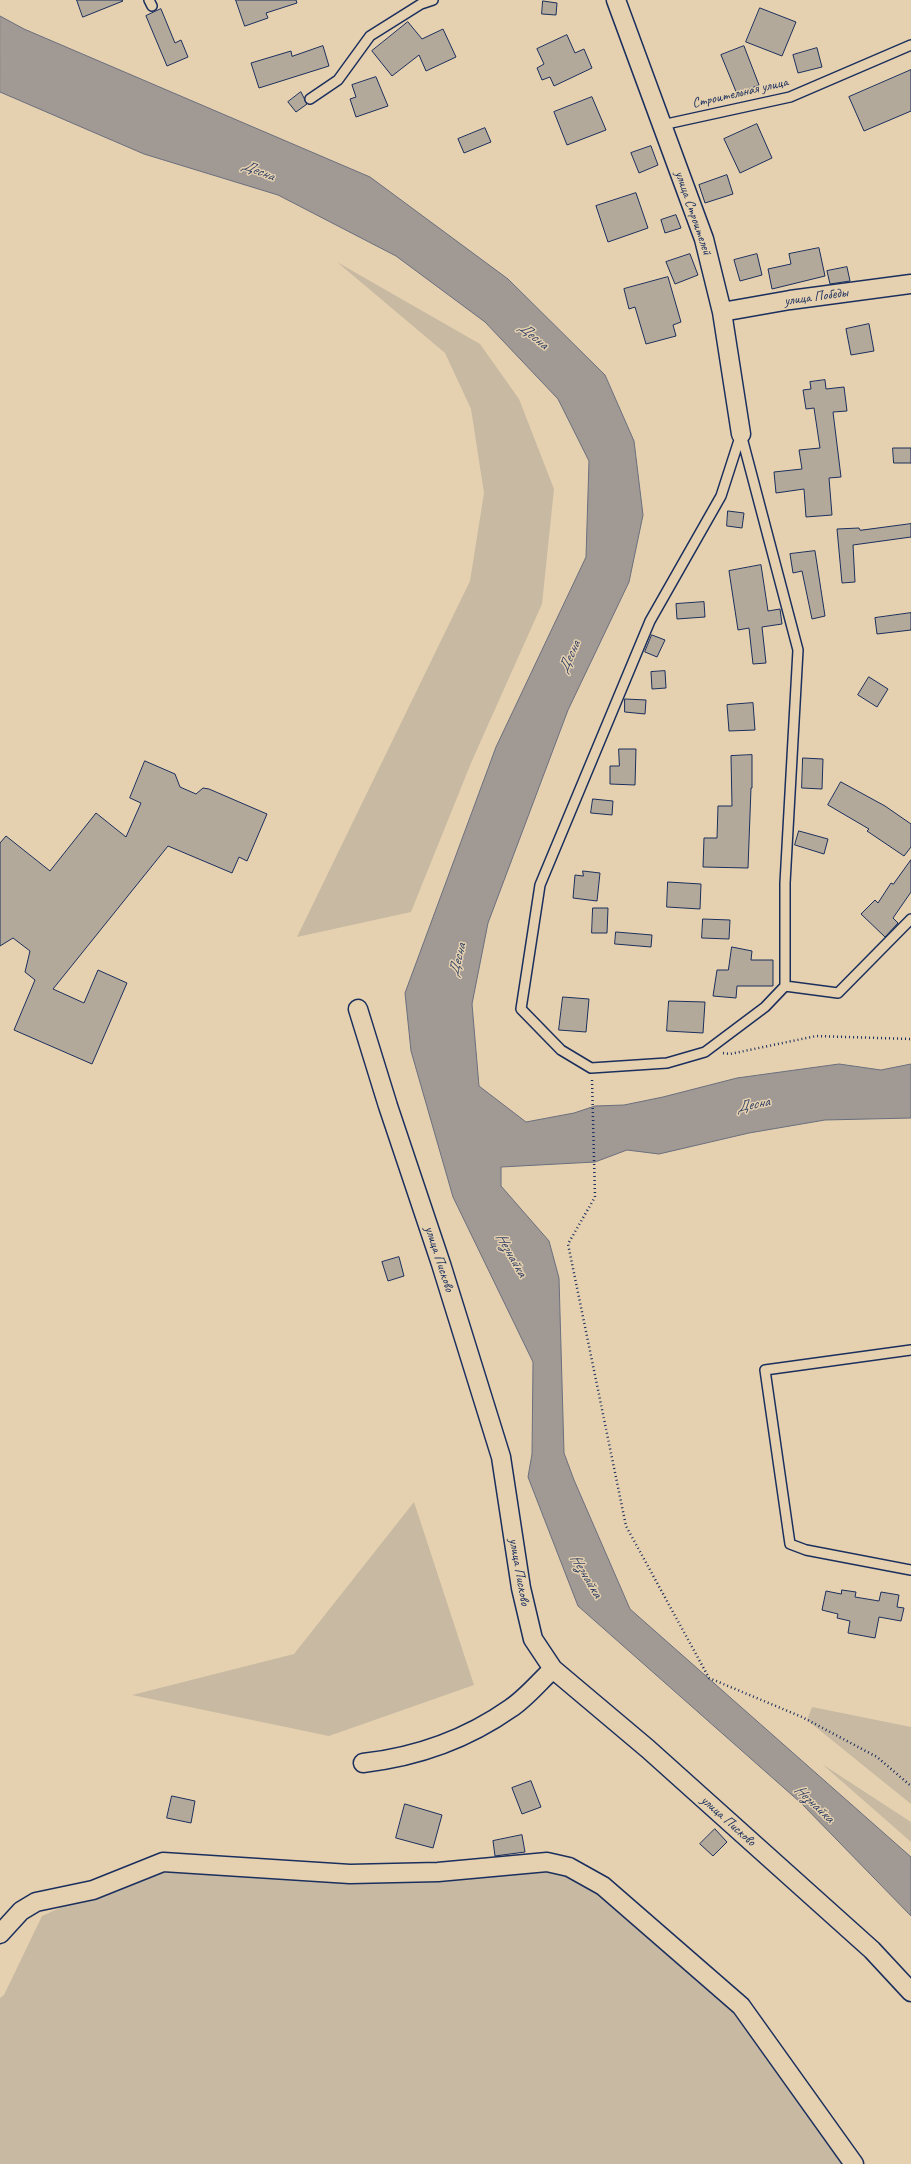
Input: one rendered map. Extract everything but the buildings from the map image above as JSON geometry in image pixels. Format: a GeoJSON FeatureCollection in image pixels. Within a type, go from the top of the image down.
{"type":"FeatureCollection","features":[{"type":"Feature","properties":{"kind":"street","name":"улица Строителей"},"geometry":{"type":"LineString","coordinates":[[616,0],[704,239],[722,312],[741,434]]}},
{"type":"Feature","properties":{"kind":"street","name":"улица Победы"},"geometry":{"type":"LineString","coordinates":[[722,312],[790,300],[911,284]]}},
{"type":"Feature","properties":{"kind":"street","name":"улица Писково"},"geometry":{"type":"LineString","coordinates":[[358,1009],[388,1106],[441,1264],[501,1457],[521,1588],[533,1639],[553,1669],[648,1749],[872,1950],[911,1992]]}},
{"type":"Feature","properties":{"kind":"street"},"geometry":{"type":"LineString","coordinates":[[363,1763],[390,1760],[448,1743],[511,1708],[553,1669]]}},
{"type":"Feature","properties":{"kind":"street"},"geometry":{"type":"LineString","coordinates":[[0,1934],[21,1911],[36,1902],[93,1890],[163,1862],[350,1874],[438,1872],[547,1862],[569,1867],[603,1886],[741,2006],[854,2164]]}},
{"type":"Feature","properties":{"kind":"lane"},"geometry":{"type":"LineString","coordinates":[[310,99],[338,80],[370,36],[421,4],[433,0]]}},
{"type":"Feature","properties":{"kind":"lane","name":"Строительная улица"},"geometry":{"type":"LineString","coordinates":[[662,125],[790,98],[911,45]]}},
{"type":"Feature","properties":{"kind":"lane"},"geometry":{"type":"LineString","coordinates":[[741,434],[798,650],[785,883],[785,986],[765,1007],[705,1052],[667,1062],[591,1068],[561,1050],[522,1009],[540,885],[650,620],[721,496],[741,434]]}},
{"type":"Feature","properties":{"kind":"lane"},"geometry":{"type":"LineString","coordinates":[[785,986],[838,993],[911,919]]}},
{"type":"Feature","properties":{"kind":"lane"},"geometry":{"type":"LineString","coordinates":[[911,1350],[765,1370],[790,1544],[806,1550],[911,1570]]}},
{"type":"Feature","properties":{"kind":"path"},"geometry":{"type":"LineString","coordinates":[[705,1052],[730,1054],[816,1036],[911,1039]]}},
{"type":"Feature","properties":{"kind":"path"},"geometry":{"type":"LineString","coordinates":[[594,1094],[595,1197],[568,1244],[626,1526],[709,1678],[809,1721],[877,1757],[911,1786]]}},
{"type":"Feature","properties":{"kind":"shaded area"},"geometry":{"type":"Polygon","coordinates":[[[337,262],[480,344],[519,399],[554,489],[542,604],[471,763],[411,912],[297,937],[470,581],[484,493],[471,409],[445,353],[337,262]]]}},
{"type":"Feature","properties":{"kind":"shaded area"},"geometry":{"type":"Polygon","coordinates":[[[414,1502],[474,1685],[329,1736],[132,1695],[294,1654],[414,1502]]]}},
{"type":"Feature","properties":{"kind":"shaded area"},"geometry":{"type":"Polygon","coordinates":[[[812,1707],[911,1727],[911,1804],[807,1720],[812,1707]]]}},
{"type":"Feature","properties":{"kind":"shaded area"},"geometry":{"type":"Polygon","coordinates":[[[822,1764],[911,1822],[911,1842],[822,1764]]]}},
{"type":"Feature","properties":{"kind":"shaded area"},"geometry":{"type":"Polygon","coordinates":[[[155,1865],[429,1876],[564,1871],[698,1960],[849,2164],[0,2164],[0,1998],[4,1995],[42,1916],[155,1865]]]}},
{"type":"Feature","properties":{"kind":"water"},"geometry":{"type":"Polygon","coordinates":[[[0,16],[24,29],[370,177],[508,279],[605,375],[634,441],[643,515],[629,582],[568,710],[488,923],[472,1004],[479,1086],[526,1122],[574,1113],[595,1106],[624,1105],[663,1097],[737,1078],[839,1064],[881,1070],[911,1064],[911,1118],[825,1120],[749,1133],[659,1154],[627,1150],[595,1162],[501,1167],[501,1186],[549,1241],[559,1278],[564,1453],[574,1480],[630,1609],[911,1857],[911,1916],[801,1803],[578,1606],[528,1477],[532,1454],[533,1362],[453,1197],[411,1051],[405,993],[496,747],[586,557],[589,461],[558,399],[485,322],[396,256],[278,195],[144,154],[0,92],[0,16]]]}},
{"type":"Feature","properties":{"kind":"water label","name":"Десна"},"geometry":{"type":"Point","coordinates":[258,171]}},
{"type":"Feature","properties":{"kind":"water label","name":"Десна"},"geometry":{"type":"Point","coordinates":[533,336]}},
{"type":"Feature","properties":{"kind":"water label","name":"Десна"},"geometry":{"type":"Point","coordinates":[570,657]}},
{"type":"Feature","properties":{"kind":"water label","name":"Десна"},"geometry":{"type":"Point","coordinates":[458,960]}},
{"type":"Feature","properties":{"kind":"water label","name":"Десна"},"geometry":{"type":"Point","coordinates":[753,1105]}},
{"type":"Feature","properties":{"kind":"water label","name":"Незнайка"},"geometry":{"type":"Point","coordinates":[511,1255]}},
{"type":"Feature","properties":{"kind":"water label","name":"Незнайка"},"geometry":{"type":"Point","coordinates":[586,1576]}},
{"type":"Feature","properties":{"kind":"water label","name":"Незнайка"},"geometry":{"type":"Point","coordinates":[814,1804]}}]}
